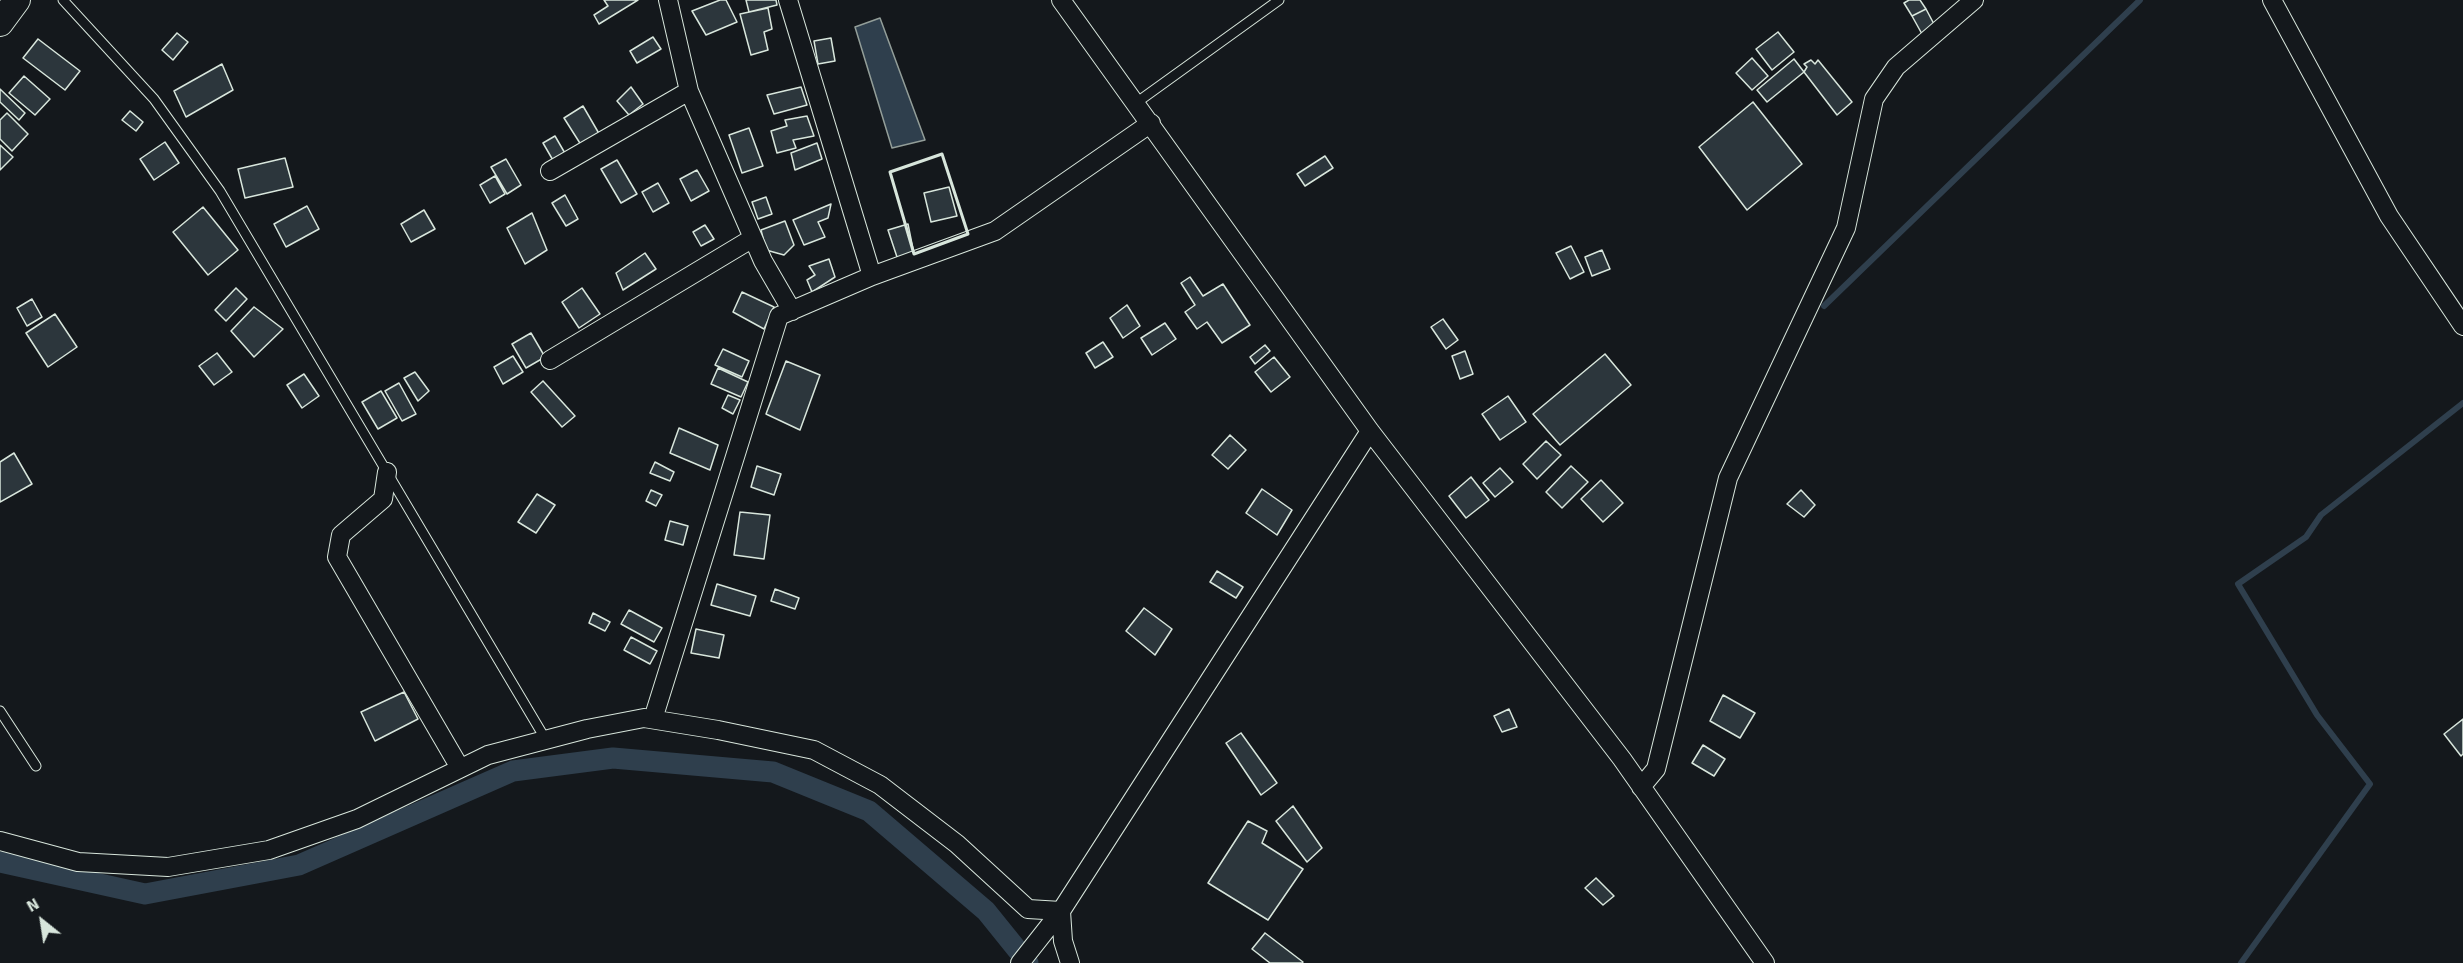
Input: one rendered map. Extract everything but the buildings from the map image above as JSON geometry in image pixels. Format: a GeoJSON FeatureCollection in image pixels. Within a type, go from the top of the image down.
{"type":"FeatureCollection","features":[{"type":"Feature","properties":{"kind":"main road"},"geometry":{"type":"LineString","coordinates":[[0,23],[17,0]]}},
{"type":"Feature","properties":{"kind":"street"},"geometry":{"type":"LineString","coordinates":[[668,0],[689,91],[763,261],[792,311]]}},
{"type":"Feature","properties":{"kind":"street"},"geometry":{"type":"LineString","coordinates":[[788,0],[872,276]]}},
{"type":"Feature","properties":{"kind":"street"},"geometry":{"type":"LineString","coordinates":[[1061,0],[1370,431],[1641,787],[1765,963]]}},
{"type":"Feature","properties":{"kind":"street"},"geometry":{"type":"LineString","coordinates":[[1641,787],[1656,769],[1728,478],[1846,228],[1874,99],[1896,67],[1974,0]]}},
{"type":"Feature","properties":{"kind":"street"},"geometry":{"type":"LineString","coordinates":[[2272,0],[2389,216],[2463,326]]}},
{"type":"Feature","properties":{"kind":"street"},"geometry":{"type":"LineString","coordinates":[[550,171],[689,91]]}},
{"type":"Feature","properties":{"kind":"street"},"geometry":{"type":"LineString","coordinates":[[653,719],[779,316],[872,276],[995,231],[1151,123]]}},
{"type":"Feature","properties":{"kind":"street"},"geometry":{"type":"LineString","coordinates":[[550,360],[753,238]]}},
{"type":"Feature","properties":{"kind":"street"},"geometry":{"type":"LineString","coordinates":[[1020,963],[1037,944],[1061,910],[1370,431]]}},
{"type":"Feature","properties":{"kind":"street"},"geometry":{"type":"LineString","coordinates":[[387,472],[383,499],[340,535],[337,557],[460,768]]}},
{"type":"Feature","properties":{"kind":"street"},"geometry":{"type":"LineString","coordinates":[[0,841],[78,862],[168,867],[269,850],[357,819],[488,755],[587,729],[644,718],[718,730],[814,750],[880,785],[957,844],[1028,909],[1061,910]]}},
{"type":"Feature","properties":{"kind":"street"},"geometry":{"type":"LineString","coordinates":[[1061,910],[1063,941],[1070,963]]}},
{"type":"Feature","properties":{"kind":"lane"},"geometry":{"type":"LineString","coordinates":[[63,0],[153,99],[220,191],[546,740]]}},
{"type":"Feature","properties":{"kind":"lane"},"geometry":{"type":"LineString","coordinates":[[1136,103],[1279,0]]}},
{"type":"Feature","properties":{"kind":"lane"},"geometry":{"type":"LineString","coordinates":[[0,711],[36,766]]}},
{"type":"Feature","properties":{"kind":"water"},"geometry":{"type":"Polygon","coordinates":[[[880,18],[925,140],[892,148],[855,27],[880,18]]]}},
{"type":"Feature","properties":{"kind":"waterway"},"geometry":{"type":"LineString","coordinates":[[1824,306],[2140,0]]}},
{"type":"Feature","properties":{"kind":"waterway"},"geometry":{"type":"LineString","coordinates":[[2241,963],[2370,784],[2317,715],[2238,584],[2306,537],[2321,515],[2463,403]]}},
{"type":"Feature","properties":{"kind":"waterway"},"geometry":{"type":"LineString","coordinates":[[0,862],[145,894],[299,865],[513,771],[613,758],[773,772],[869,811],[986,911],[1028,963]]}},
{"type":"Feature","properties":{"kind":"wall"},"geometry":{"type":"LineString","coordinates":[[942,154],[968,234],[914,254],[890,172],[942,154]]}}]}
